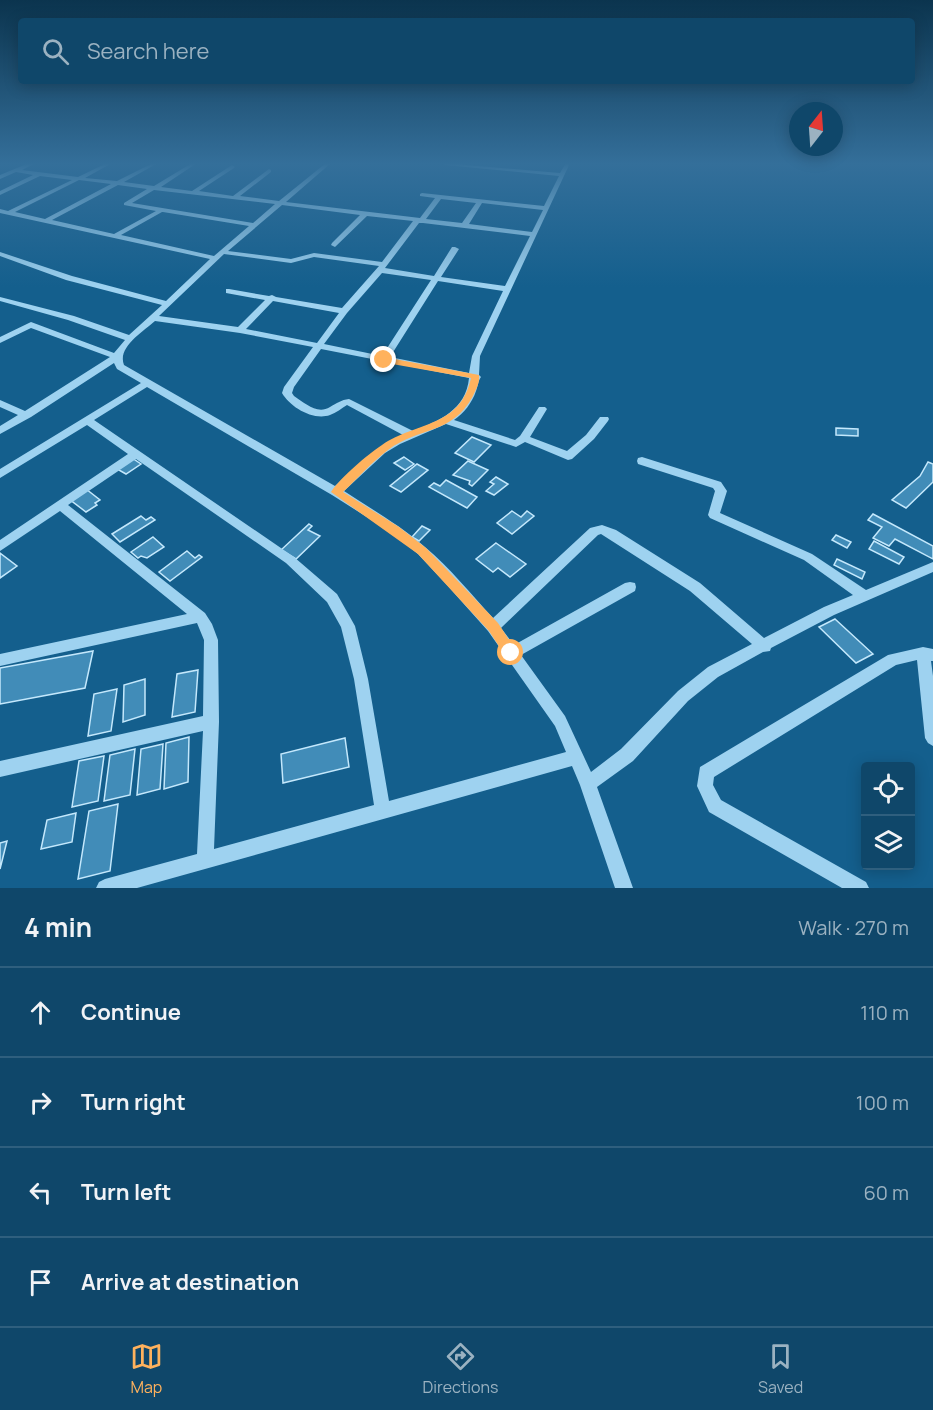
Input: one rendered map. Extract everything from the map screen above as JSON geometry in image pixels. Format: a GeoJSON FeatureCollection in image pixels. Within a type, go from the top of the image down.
{"type":"FeatureCollection","features":[{"type":"Feature","properties":{"kind":"street"},"geometry":{"type":"LineString","coordinates":[[9,213],[27,204]]}},
{"type":"Feature","properties":{"kind":"street"},"geometry":{"type":"LineString","coordinates":[[46,221],[78,204]]}},
{"type":"Feature","properties":{"kind":"street"},"geometry":{"type":"LineString","coordinates":[[128,204],[254,225]]}},
{"type":"Feature","properties":{"kind":"street"},"geometry":{"type":"LineString","coordinates":[[0,431],[117,357],[131,339],[218,255],[278,204]]}},
{"type":"Feature","properties":{"kind":"street"},"geometry":{"type":"LineString","coordinates":[[283,204],[532,234]]}},
{"type":"Feature","properties":{"kind":"street"},"geometry":{"type":"LineString","coordinates":[[410,434],[349,402],[322,415],[290,398],[287,393],[344,311],[433,204]]}},
{"type":"Feature","properties":{"kind":"street"},"geometry":{"type":"LineString","coordinates":[[464,226],[478,204]]}},
{"type":"Feature","properties":{"kind":"street"},"geometry":{"type":"LineString","coordinates":[[512,204],[545,208]]}},
{"type":"Feature","properties":{"kind":"street"},"geometry":{"type":"LineString","coordinates":[[336,492],[386,447],[410,434],[447,421],[461,410],[469,398],[476,377],[474,366],[476,356],[547,204]]}},
{"type":"Feature","properties":{"kind":"street"},"geometry":{"type":"LineString","coordinates":[[114,237],[160,210]]}},
{"type":"Feature","properties":{"kind":"street"},"geometry":{"type":"LineString","coordinates":[[0,211],[114,237],[218,255],[291,261],[314,255],[507,289]]}},
{"type":"Feature","properties":{"kind":"street"},"geometry":{"type":"LineString","coordinates":[[335,245],[365,214]]}},
{"type":"Feature","properties":{"kind":"street"},"geometry":{"type":"LineString","coordinates":[[384,360],[455,249]]}},
{"type":"Feature","properties":{"kind":"street"},"geometry":{"type":"LineString","coordinates":[[0,254],[69,278],[168,304]]}},
{"type":"Feature","properties":{"kind":"street"},"geometry":{"type":"LineString","coordinates":[[229,291],[344,311]]}},
{"type":"Feature","properties":{"kind":"street"},"geometry":{"type":"LineString","coordinates":[[240,330],[272,297]]}},
{"type":"Feature","properties":{"kind":"street"},"geometry":{"type":"LineString","coordinates":[[0,299],[71,318],[131,339]]}},
{"type":"Feature","properties":{"kind":"street"},"geometry":{"type":"LineString","coordinates":[[154,318],[240,330],[476,377]]}},
{"type":"Feature","properties":{"kind":"street"},"geometry":{"type":"LineString","coordinates":[[0,340],[31,325],[117,357]]}},
{"type":"Feature","properties":{"kind":"street"},"geometry":{"type":"LineString","coordinates":[[117,357],[120,367],[336,492],[396,530],[422,551],[493,627],[560,721],[588,784],[624,888]]}},
{"type":"Feature","properties":{"kind":"street"},"geometry":{"type":"LineString","coordinates":[[0,474],[147,383]]}},
{"type":"Feature","properties":{"kind":"street"},"geometry":{"type":"LineString","coordinates":[[0,404],[27,415]]}},
{"type":"Feature","properties":{"kind":"street"},"geometry":{"type":"LineString","coordinates":[[447,421],[511,444],[519,443],[542,409]]}},
{"type":"Feature","properties":{"kind":"street"},"geometry":{"type":"LineString","coordinates":[[524,438],[568,456],[590,436],[604,419]]}},
{"type":"Feature","properties":{"kind":"street"},"geometry":{"type":"LineString","coordinates":[[87,420],[290,560],[332,597],[348,626],[361,679],[383,812]]}},
{"type":"Feature","properties":{"kind":"street"},"geometry":{"type":"LineString","coordinates":[[0,546],[135,454]]}},
{"type":"Feature","properties":{"kind":"street"},"geometry":{"type":"LineString","coordinates":[[642,461],[717,485],[721,490],[714,515],[808,557],[865,596]]}},
{"type":"Feature","properties":{"kind":"street"},"geometry":{"type":"LineString","coordinates":[[60,505],[200,617],[207,628],[211,640],[211,722],[205,861]]}},
{"type":"Feature","properties":{"kind":"street"},"geometry":{"type":"LineString","coordinates":[[493,627],[594,531],[602,529],[612,533],[695,587],[765,646]]}},
{"type":"Feature","properties":{"kind":"street"},"geometry":{"type":"LineString","coordinates":[[588,784],[627,755],[683,696],[712,672],[829,611],[929,571]]}},
{"type":"Feature","properties":{"kind":"street"},"geometry":{"type":"LineString","coordinates":[[511,653],[630,587]]}},
{"type":"Feature","properties":{"kind":"street"},"geometry":{"type":"LineString","coordinates":[[0,660],[200,617]]}},
{"type":"Feature","properties":{"kind":"street"},"geometry":{"type":"LineString","coordinates":[[860,888],[716,806],[705,786],[706,773],[893,659],[928,654],[933,738]]}},
{"type":"Feature","properties":{"kind":"street"},"geometry":{"type":"LineString","coordinates":[[0,769],[211,722]]}},
{"type":"Feature","properties":{"kind":"street"},"geometry":{"type":"LineString","coordinates":[[105,888],[577,757]]}},
{"type":"Feature","properties":{"kind":"building"},"geometry":{"type":"Polygon","coordinates":[[[836,428],[858,429],[858,436],[836,435],[836,428]]]}},
{"type":"Feature","properties":{"kind":"building"},"geometry":{"type":"Polygon","coordinates":[[[472,437],[491,445],[474,462],[455,453],[472,437]]]}},
{"type":"Feature","properties":{"kind":"building"},"geometry":{"type":"Polygon","coordinates":[[[404,457],[414,464],[405,470],[394,463],[404,457]]]}},
{"type":"Feature","properties":{"kind":"building"},"geometry":{"type":"Polygon","coordinates":[[[132,458],[141,464],[126,474],[117,469],[132,458]]]}},
{"type":"Feature","properties":{"kind":"building"},"geometry":{"type":"Polygon","coordinates":[[[468,461],[488,470],[472,486],[469,484],[470,481],[453,475],[468,461]]]}},
{"type":"Feature","properties":{"kind":"building"},"geometry":{"type":"Polygon","coordinates":[[[928,462],[933,464],[933,482],[906,508],[892,500],[920,476],[928,462]]]}},
{"type":"Feature","properties":{"kind":"building"},"geometry":{"type":"Polygon","coordinates":[[[417,464],[428,470],[401,492],[390,486],[417,464]]]}},
{"type":"Feature","properties":{"kind":"building"},"geometry":{"type":"Polygon","coordinates":[[[496,477],[508,484],[494,495],[486,491],[494,484],[490,482],[496,477]]]}},
{"type":"Feature","properties":{"kind":"building"},"geometry":{"type":"Polygon","coordinates":[[[446,480],[477,497],[467,508],[429,487],[434,483],[440,486],[446,480]]]}},
{"type":"Feature","properties":{"kind":"building"},"geometry":{"type":"Polygon","coordinates":[[[86,489],[100,500],[95,503],[97,505],[86,512],[69,499],[86,489]]]}},
{"type":"Feature","properties":{"kind":"building"},"geometry":{"type":"Polygon","coordinates":[[[512,511],[521,517],[527,511],[534,516],[512,534],[497,523],[512,511]]]}},
{"type":"Feature","properties":{"kind":"building"},"geometry":{"type":"Polygon","coordinates":[[[873,514],[933,546],[933,559],[895,539],[889,546],[873,538],[882,527],[868,520],[873,514]]]}},
{"type":"Feature","properties":{"kind":"building"},"geometry":{"type":"Polygon","coordinates":[[[141,516],[146,520],[151,517],[155,520],[120,542],[112,534],[141,516]]]}},
{"type":"Feature","properties":{"kind":"building"},"geometry":{"type":"Polygon","coordinates":[[[309,524],[312,526],[308,530],[320,536],[296,559],[281,550],[309,524]]]}},
{"type":"Feature","properties":{"kind":"building"},"geometry":{"type":"Polygon","coordinates":[[[422,526],[430,530],[419,541],[412,537],[422,526]]]}},
{"type":"Feature","properties":{"kind":"building"},"geometry":{"type":"Polygon","coordinates":[[[836,535],[851,542],[847,548],[832,540],[836,535]]]}},
{"type":"Feature","properties":{"kind":"building"},"geometry":{"type":"Polygon","coordinates":[[[153,537],[164,547],[147,558],[141,556],[138,558],[131,552],[153,537]]]}},
{"type":"Feature","properties":{"kind":"building"},"geometry":{"type":"Polygon","coordinates":[[[874,541],[904,557],[899,564],[869,549],[874,541]]]}},
{"type":"Feature","properties":{"kind":"building"},"geometry":{"type":"Polygon","coordinates":[[[496,543],[526,564],[510,577],[498,568],[493,572],[476,559],[496,543]]]}},
{"type":"Feature","properties":{"kind":"building"},"geometry":{"type":"Polygon","coordinates":[[[187,551],[195,558],[199,555],[202,557],[170,581],[159,572],[187,551]]]}},
{"type":"Feature","properties":{"kind":"building"},"geometry":{"type":"Polygon","coordinates":[[[0,553],[17,566],[0,578],[0,553]]]}},
{"type":"Feature","properties":{"kind":"building"},"geometry":{"type":"Polygon","coordinates":[[[837,559],[865,572],[862,579],[834,565],[837,559]]]}},
{"type":"Feature","properties":{"kind":"building"},"geometry":{"type":"Polygon","coordinates":[[[835,619],[873,654],[856,663],[819,627],[835,619]]]}},
{"type":"Feature","properties":{"kind":"building"},"geometry":{"type":"Polygon","coordinates":[[[93,651],[85,688],[0,704],[0,668],[93,651]]]}},
{"type":"Feature","properties":{"kind":"building"},"geometry":{"type":"Polygon","coordinates":[[[198,670],[195,712],[172,717],[177,674],[198,670]]]}},
{"type":"Feature","properties":{"kind":"building"},"geometry":{"type":"Polygon","coordinates":[[[145,679],[145,715],[123,722],[124,685],[145,679]]]}},
{"type":"Feature","properties":{"kind":"building"},"geometry":{"type":"Polygon","coordinates":[[[117,689],[111,731],[88,736],[94,694],[117,689]]]}},
{"type":"Feature","properties":{"kind":"building"},"geometry":{"type":"Polygon","coordinates":[[[189,737],[188,782],[164,789],[166,743],[189,737]]]}},
{"type":"Feature","properties":{"kind":"building"},"geometry":{"type":"Polygon","coordinates":[[[345,738],[349,767],[283,783],[281,754],[345,738]]]}},
{"type":"Feature","properties":{"kind":"building"},"geometry":{"type":"Polygon","coordinates":[[[163,744],[160,789],[137,795],[141,749],[163,744]]]}},
{"type":"Feature","properties":{"kind":"building"},"geometry":{"type":"Polygon","coordinates":[[[135,749],[130,795],[104,801],[110,755],[135,749]]]}},
{"type":"Feature","properties":{"kind":"building"},"geometry":{"type":"Polygon","coordinates":[[[104,756],[98,801],[72,807],[79,761],[104,756]]]}},
{"type":"Feature","properties":{"kind":"building"},"geometry":{"type":"Polygon","coordinates":[[[118,804],[110,871],[78,879],[89,811],[118,804]]]}},
{"type":"Feature","properties":{"kind":"building"},"geometry":{"type":"Polygon","coordinates":[[[76,813],[72,842],[41,849],[47,820],[76,813]]]}},
{"type":"Feature","properties":{"kind":"building"},"geometry":{"type":"Polygon","coordinates":[[[7,841],[0,869],[0,843],[7,841]]]}},
{"type":"Feature","properties":{"kind":"route"},"geometry":{"type":"LineString","coordinates":[[384,360],[476,377],[469,398],[461,410],[447,421],[410,434],[386,447],[336,492],[396,530],[422,551],[493,627],[511,653]]}}]}
